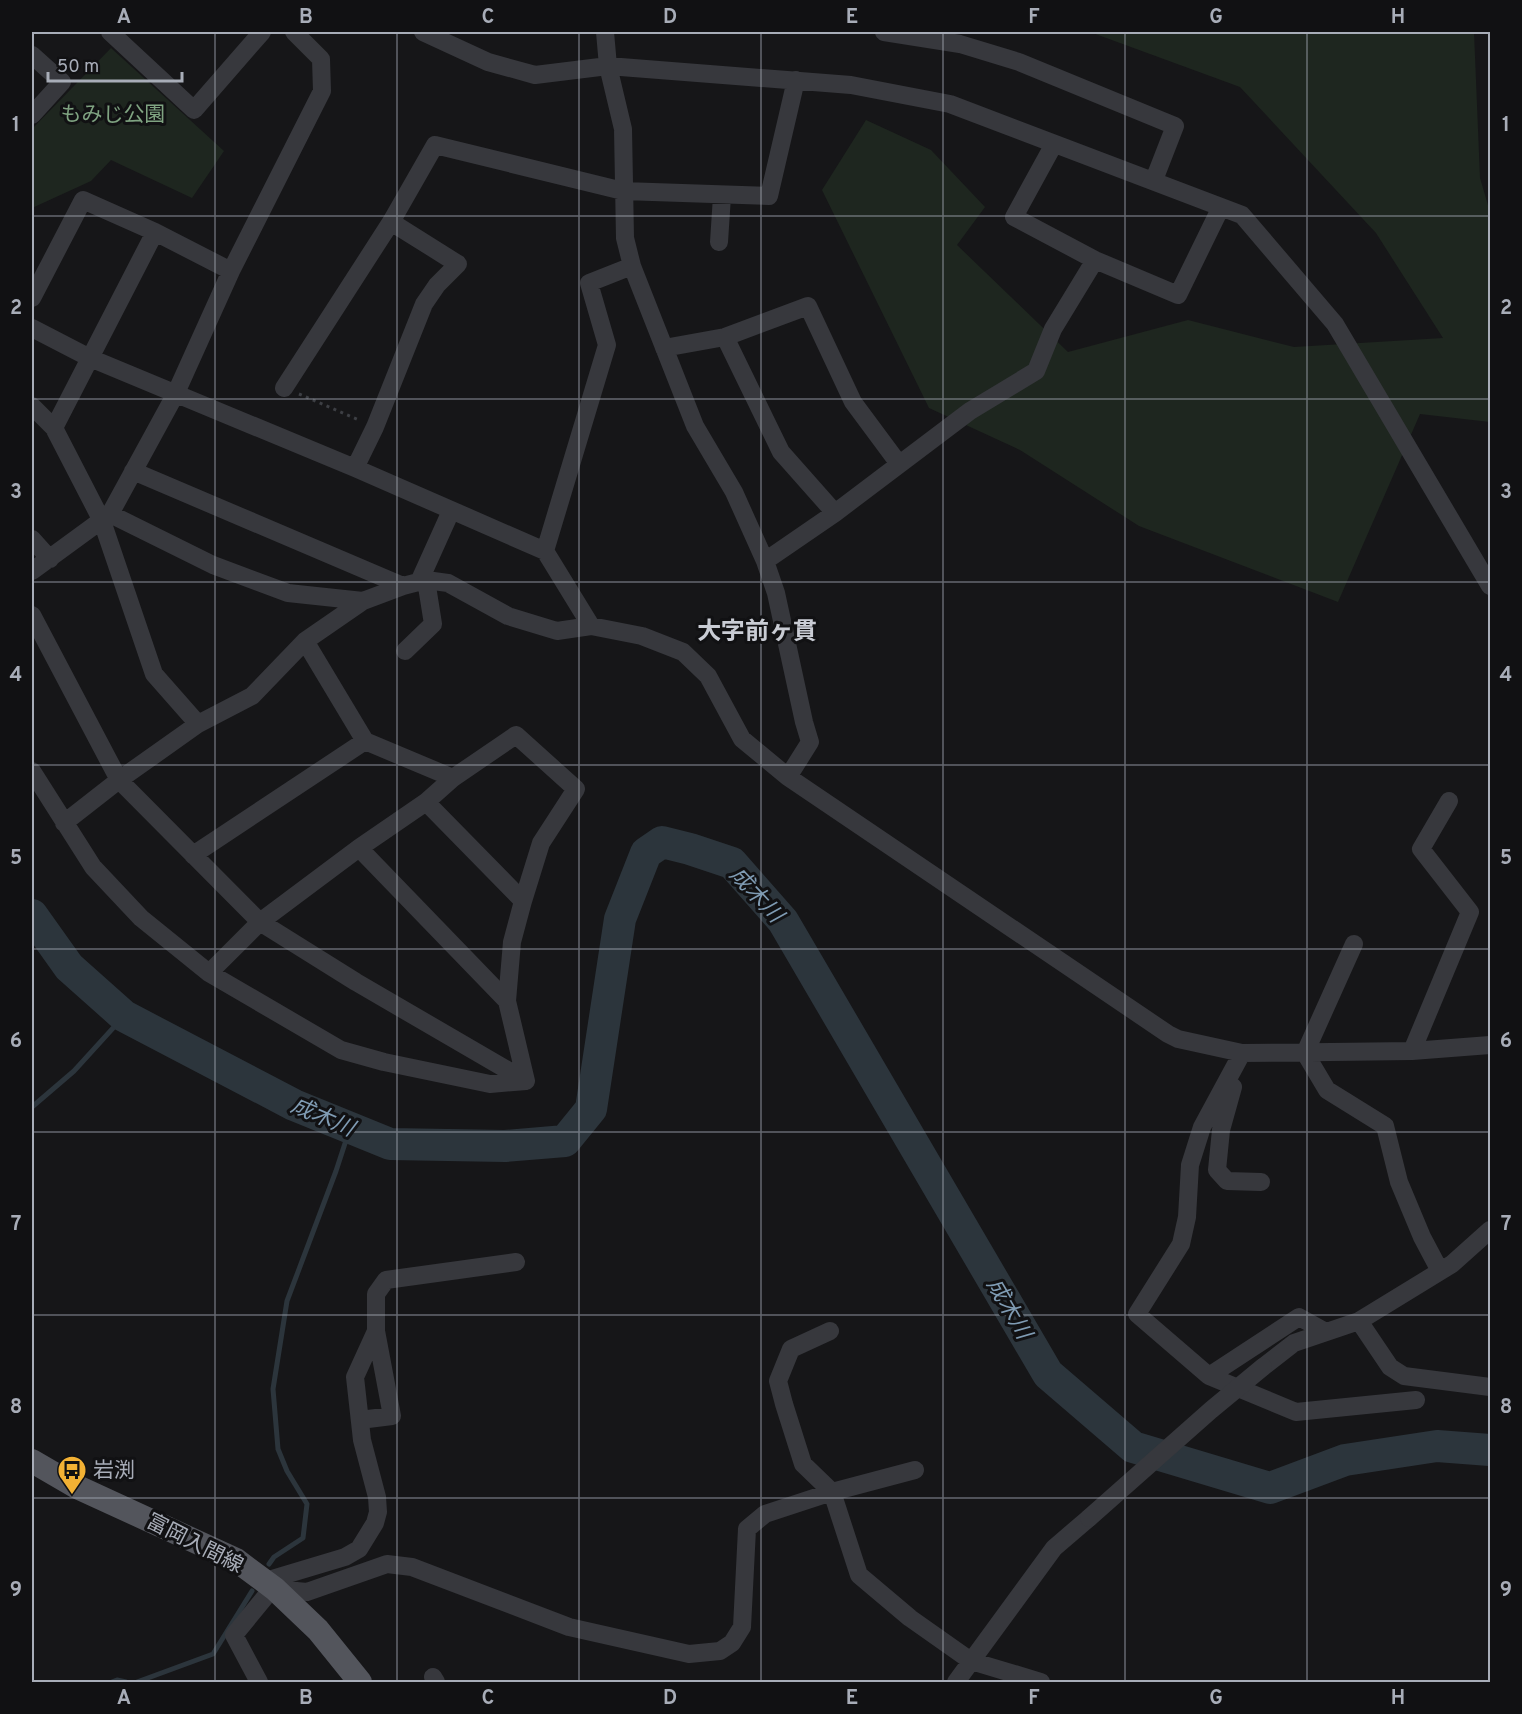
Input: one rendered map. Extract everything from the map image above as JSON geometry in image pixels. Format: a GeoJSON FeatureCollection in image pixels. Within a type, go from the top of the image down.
{"type":"FeatureCollection","features":[{"type":"Feature","properties":{"kind":"main road","name":"富岡入間線"},"geometry":{"type":"LineString","coordinates":[[33,1465],[236,1560],[270,1585],[318,1630],[360,1683]]}},
{"type":"Feature","properties":{"kind":"street"},"geometry":{"type":"LineString","coordinates":[[111,32],[194,110],[262,32]]}},
{"type":"Feature","properties":{"kind":"street"},"geometry":{"type":"LineString","coordinates":[[32,571],[106,518],[175,395],[231,271],[322,91],[321,59],[294,32]]}},
{"type":"Feature","properties":{"kind":"street"},"geometry":{"type":"LineString","coordinates":[[423,32],[488,62],[535,75],[608,66],[851,85],[950,104],[1242,215],[1335,324],[1491,586]]}},
{"type":"Feature","properties":{"kind":"street"},"geometry":{"type":"LineString","coordinates":[[605,32],[608,66],[623,129],[625,238],[632,266],[695,426],[734,492],[765,561],[776,593],[810,742],[788,777]]}},
{"type":"Feature","properties":{"kind":"street"},"geometry":{"type":"LineString","coordinates":[[884,32],[960,44],[1019,62],[1174,126],[1154,180]]}},
{"type":"Feature","properties":{"kind":"street"},"geometry":{"type":"LineString","coordinates":[[32,55],[62,82],[32,115]]}},
{"type":"Feature","properties":{"kind":"street"},"geometry":{"type":"LineString","coordinates":[[284,388],[391,222],[435,144],[623,191],[769,196],[796,80]]}},
{"type":"Feature","properties":{"kind":"street"},"geometry":{"type":"LineString","coordinates":[[1054,144],[1014,217],[1095,260],[1178,295],[1221,207]]}},
{"type":"Feature","properties":{"kind":"street"},"geometry":{"type":"LineString","coordinates":[[719,242],[722,196]]}},
{"type":"Feature","properties":{"kind":"street"},"geometry":{"type":"LineString","coordinates":[[32,298],[83,200],[155,232],[231,271]]}},
{"type":"Feature","properties":{"kind":"street"},"geometry":{"type":"LineString","coordinates":[[355,468],[375,427],[424,304],[437,285],[458,264],[391,222]]}},
{"type":"Feature","properties":{"kind":"street"},"geometry":{"type":"LineString","coordinates":[[54,428],[155,232]]}},
{"type":"Feature","properties":{"kind":"street"},"geometry":{"type":"LineString","coordinates":[[765,561],[835,513],[970,411],[1036,371],[1053,329],[1095,260]]}},
{"type":"Feature","properties":{"kind":"street"},"geometry":{"type":"LineString","coordinates":[[545,551],[608,345],[589,283],[632,266]]}},
{"type":"Feature","properties":{"kind":"street"},"geometry":{"type":"LineString","coordinates":[[664,348],[725,337],[808,306],[853,402],[899,464]]}},
{"type":"Feature","properties":{"kind":"street"},"geometry":{"type":"LineString","coordinates":[[32,328],[90,358],[175,395],[355,468],[545,551],[591,627]]}},
{"type":"Feature","properties":{"kind":"street"},"geometry":{"type":"LineString","coordinates":[[725,337],[781,452],[835,513]]}},
{"type":"Feature","properties":{"kind":"street"},"geometry":{"type":"LineString","coordinates":[[32,406],[54,428],[106,518],[154,674],[198,724]]}},
{"type":"Feature","properties":{"kind":"street"},"geometry":{"type":"LineString","coordinates":[[133,471],[416,583],[433,624],[405,651]]}},
{"type":"Feature","properties":{"kind":"street"},"geometry":{"type":"LineString","coordinates":[[416,583],[451,511]]}},
{"type":"Feature","properties":{"kind":"street"},"geometry":{"type":"LineString","coordinates":[[106,518],[213,565],[288,593],[363,601]]}},
{"type":"Feature","properties":{"kind":"street"},"geometry":{"type":"LineString","coordinates":[[32,539],[50,559]]}},
{"type":"Feature","properties":{"kind":"street"},"geometry":{"type":"LineString","coordinates":[[64,823],[119,780],[198,724],[252,696],[305,641],[363,601],[416,583],[448,583],[508,615],[557,631],[591,627],[642,636],[683,652],[708,676],[742,740],[788,777],[1178,1039],[1242,1053],[1412,1051],[1491,1044]]}},
{"type":"Feature","properties":{"kind":"street"},"geometry":{"type":"LineString","coordinates":[[32,615],[119,780],[260,922],[356,982],[526,1081]]}},
{"type":"Feature","properties":{"kind":"street"},"geometry":{"type":"LineString","coordinates":[[305,641],[365,741],[453,778]]}},
{"type":"Feature","properties":{"kind":"street"},"geometry":{"type":"LineString","coordinates":[[209,974],[260,922],[359,848],[426,802],[453,778],[516,735],[576,789],[541,843],[512,942],[507,1001],[526,1081]]}},
{"type":"Feature","properties":{"kind":"street"},"geometry":{"type":"LineString","coordinates":[[193,855],[365,741]]}},
{"type":"Feature","properties":{"kind":"street"},"geometry":{"type":"LineString","coordinates":[[32,771],[93,867],[141,918],[209,974],[340,1050],[384,1062],[490,1084],[526,1081]]}},
{"type":"Feature","properties":{"kind":"street"},"geometry":{"type":"LineString","coordinates":[[1412,1051],[1470,912],[1421,849],[1449,801]]}},
{"type":"Feature","properties":{"kind":"street"},"geometry":{"type":"LineString","coordinates":[[426,802],[523,901]]}},
{"type":"Feature","properties":{"kind":"street"},"geometry":{"type":"LineString","coordinates":[[359,848],[507,1001]]}},
{"type":"Feature","properties":{"kind":"street"},"geometry":{"type":"LineString","coordinates":[[1305,1053],[1354,944]]}},
{"type":"Feature","properties":{"kind":"street"},"geometry":{"type":"LineString","coordinates":[[1242,1053],[1221,1130],[1217,1170],[1227,1181],[1261,1182]]}},
{"type":"Feature","properties":{"kind":"street"},"geometry":{"type":"LineString","coordinates":[[1242,1053],[1202,1127],[1190,1166],[1187,1217],[1181,1244],[1137,1314],[1209,1376],[1296,1412],[1416,1400]]}},
{"type":"Feature","properties":{"kind":"street"},"geometry":{"type":"LineString","coordinates":[[1305,1053],[1327,1090],[1385,1126],[1399,1182],[1422,1237],[1440,1271]]}},
{"type":"Feature","properties":{"kind":"street"},"geometry":{"type":"LineString","coordinates":[[956,1683],[1054,1548],[1211,1410],[1294,1343],[1359,1321],[1452,1264],[1491,1230]]}},
{"type":"Feature","properties":{"kind":"street"},"geometry":{"type":"LineString","coordinates":[[360,1420],[392,1416],[376,1331],[376,1294],[386,1280],[516,1262]]}},
{"type":"Feature","properties":{"kind":"street"},"geometry":{"type":"LineString","coordinates":[[1209,1376],[1299,1317],[1326,1332]]}},
{"type":"Feature","properties":{"kind":"street"},"geometry":{"type":"LineString","coordinates":[[1359,1321],[1390,1367],[1404,1376],[1491,1387]]}},
{"type":"Feature","properties":{"kind":"street"},"geometry":{"type":"LineString","coordinates":[[258,1683],[234,1635],[266,1596],[270,1585],[345,1557],[359,1549],[375,1523],[378,1512],[377,1497],[362,1440],[356,1377],[376,1331]]}},
{"type":"Feature","properties":{"kind":"street"},"geometry":{"type":"LineString","coordinates":[[830,1331],[791,1349],[778,1381],[802,1464],[832,1492],[859,1575],[910,1618],[971,1661],[1041,1683]]}},
{"type":"Feature","properties":{"kind":"street"},"geometry":{"type":"LineString","coordinates":[[270,1585],[307,1592],[387,1564],[412,1567],[569,1627],[690,1654],[720,1651],[732,1642],[742,1627],[747,1529],[765,1514],[832,1492],[915,1470]]}},
{"type":"Feature","properties":{"kind":"path"},"geometry":{"type":"LineString","coordinates":[[284,388],[375,427]]}},
{"type":"Feature","properties":{"kind":"green space"},"geometry":{"type":"Polygon","coordinates":[[[1090,32],[1474,32],[1480,178],[1490,212],[1490,422],[1420,414],[1338,602],[1139,526],[1020,450],[929,408],[822,190],[866,120],[931,150],[985,207],[957,245],[1068,352],[1188,320],[1294,347],[1443,338],[1376,233],[1240,87],[1090,32]]]}},
{"type":"Feature","properties":{"kind":"green space","name":"もみじ公園"},"geometry":{"type":"Polygon","coordinates":[[[111,48],[224,151],[192,198],[111,160],[91,181],[32,208],[32,129],[111,48]]]}},
{"type":"Feature","properties":{"kind":"waterway","name":"成木川"},"geometry":{"type":"LineString","coordinates":[[32,915],[69,967],[124,1016],[294,1105],[390,1144],[505,1146],[565,1141],[591,1109],[620,919],[646,853],[662,842],[732,863],[783,921],[1048,1374],[1133,1447],[1270,1488],[1345,1460],[1437,1446],[1490,1450]]}},
{"type":"Feature","properties":{"kind":"waterway"},"geometry":{"type":"LineString","coordinates":[[32,1107],[74,1071],[124,1016]]}},
{"type":"Feature","properties":{"kind":"waterway"},"geometry":{"type":"LineString","coordinates":[[269,1564],[274,1557],[303,1538],[307,1504],[287,1471],[278,1449],[273,1389],[287,1301],[350,1128]]}},
{"type":"Feature","properties":{"kind":"waterway"},"geometry":{"type":"LineString","coordinates":[[137,1682],[213,1654],[252,1591]]}},
{"type":"Feature","properties":{"kind":"waterway"},"geometry":{"type":"LineString","coordinates":[[112,1682],[117,1680],[126,1682]]}},
{"type":"Feature","properties":{"kind":"place","name":"岩渕"},"geometry":{"type":"Point","coordinates":[72,1496]}},
{"type":"Feature","properties":{"kind":"district","name":"大字前ヶ貫"},"geometry":{"type":"Point","coordinates":[757,631]}}]}
